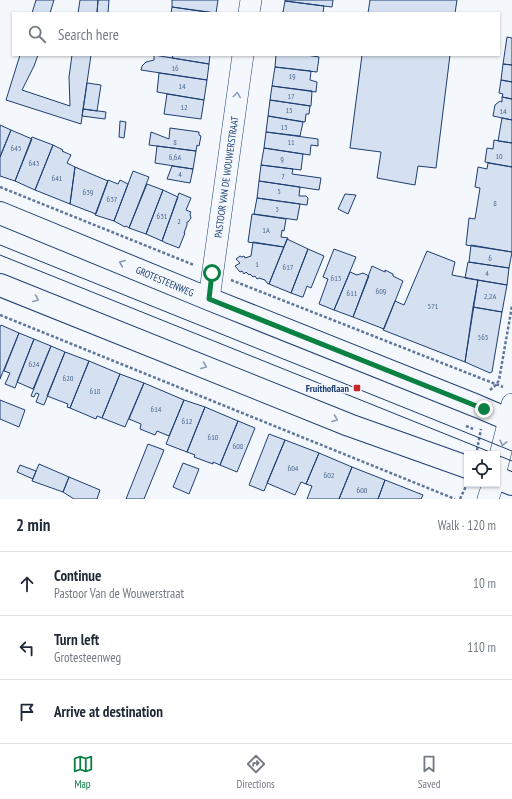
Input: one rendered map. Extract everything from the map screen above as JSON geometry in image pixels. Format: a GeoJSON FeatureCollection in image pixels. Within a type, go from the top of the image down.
{"type":"FeatureCollection","features":[{"type":"Feature","properties":{"kind":"main road","name":"GROTESTEENWEG"},"geometry":{"type":"LineString","coordinates":[[0,212],[209,299],[484,409],[509,408]]}},
{"type":"Feature","properties":{"kind":"main road"},"geometry":{"type":"LineString","coordinates":[[0,285],[349,425],[464,465]]}},
{"type":"Feature","properties":{"kind":"main road"},"geometry":{"type":"LineString","coordinates":[[500,479],[512,484]]}},
{"type":"Feature","properties":{"kind":"street"},"geometry":{"type":"LineString","coordinates":[[249,12],[251,0]]}},
{"type":"Feature","properties":{"kind":"street","name":"PASTOOR VAN DE WOUWERSTRAAT"},"geometry":{"type":"LineString","coordinates":[[209,299],[243,56]]}},
{"type":"Feature","properties":{"kind":"street"},"geometry":{"type":"LineString","coordinates":[[500,452],[509,408]]}},
{"type":"Feature","properties":{"kind":"street"},"geometry":{"type":"LineString","coordinates":[[488,499],[492,487]]}},
{"type":"Feature","properties":{"kind":"path"},"geometry":{"type":"LineString","coordinates":[[0,187],[212,273],[497,384]]}},
{"type":"Feature","properties":{"kind":"path"},"geometry":{"type":"LineString","coordinates":[[509,408],[497,384],[512,306]]}},
{"type":"Feature","properties":{"kind":"path"},"geometry":{"type":"LineString","coordinates":[[0,316],[456,499]]}},
{"type":"Feature","properties":{"kind":"path"},"geometry":{"type":"LineString","coordinates":[[477,451],[488,391],[497,384]]}},
{"type":"Feature","properties":{"kind":"path"},"geometry":{"type":"LineString","coordinates":[[466,426],[474,429]]}},
{"type":"Feature","properties":{"kind":"path"},"geometry":{"type":"LineString","coordinates":[[460,499],[466,487]]}},
{"type":"Feature","properties":{"kind":"building"},"geometry":{"type":"Polygon","coordinates":[[[36,0],[54,0],[50,12],[32,12],[36,0]]]}},
{"type":"Feature","properties":{"kind":"building"},"geometry":{"type":"Polygon","coordinates":[[[80,0],[98,0],[97,12],[78,12],[80,0]]]}},
{"type":"Feature","properties":{"kind":"building"},"geometry":{"type":"Polygon","coordinates":[[[98,0],[109,0],[108,12],[97,12],[98,0]]]}},
{"type":"Feature","properties":{"kind":"building"},"geometry":{"type":"Polygon","coordinates":[[[172,0],[218,0],[216,12],[172,7],[172,0]]]}},
{"type":"Feature","properties":{"kind":"building"},"geometry":{"type":"Polygon","coordinates":[[[285,0],[333,0],[332,7],[285,0]]]}},
{"type":"Feature","properties":{"kind":"building"},"geometry":{"type":"Polygon","coordinates":[[[370,0],[457,0],[455,12],[368,12],[370,0]]]}},
{"type":"Feature","properties":{"kind":"building"},"geometry":{"type":"Polygon","coordinates":[[[285,1],[324,6],[323,12],[283,12],[285,1]]]}},
{"type":"Feature","properties":{"kind":"building"},"geometry":{"type":"Polygon","coordinates":[[[172,7],[206,12],[171,12],[172,7]]]}},
{"type":"Feature","properties":{"kind":"building"},"geometry":{"type":"Polygon","coordinates":[[[507,37],[512,38],[512,65],[503,64],[507,37]]]}},
{"type":"Feature","properties":{"kind":"building"},"geometry":{"type":"Polygon","coordinates":[[[20,56],[38,56],[22,90],[70,106],[69,77],[72,56],[91,56],[81,124],[6,100],[20,56]]]}},
{"type":"Feature","properties":{"kind":"building"},"geometry":{"type":"Polygon","coordinates":[[[154,56],[160,56],[209,64],[207,80],[141,70],[142,66],[146,62],[154,60],[154,56]]]}},
{"type":"Feature","properties":{"kind":"building"},"geometry":{"type":"Polygon","coordinates":[[[173,56],[210,56],[209,64],[172,58],[173,56]]]}},
{"type":"Feature","properties":{"kind":"building"},"geometry":{"type":"Polygon","coordinates":[[[276,56],[319,57],[317,72],[275,67],[276,56]]]}},
{"type":"Feature","properties":{"kind":"building"},"geometry":{"type":"Polygon","coordinates":[[[362,56],[450,56],[436,168],[418,166],[415,185],[377,178],[381,152],[350,148],[362,56]]]}},
{"type":"Feature","properties":{"kind":"building"},"geometry":{"type":"Polygon","coordinates":[[[503,64],[512,65],[512,82],[501,80],[503,64]]]}},
{"type":"Feature","properties":{"kind":"building"},"geometry":{"type":"Polygon","coordinates":[[[275,67],[311,71],[310,80],[317,82],[316,92],[272,86],[275,67]]]}},
{"type":"Feature","properties":{"kind":"building"},"geometry":{"type":"Polygon","coordinates":[[[159,73],[207,80],[204,100],[157,92],[159,73]]]}},
{"type":"Feature","properties":{"kind":"building"},"geometry":{"type":"Polygon","coordinates":[[[501,80],[512,82],[512,99],[502,97],[503,94],[499,93],[501,80]]]}},
{"type":"Feature","properties":{"kind":"building"},"geometry":{"type":"Polygon","coordinates":[[[87,83],[101,85],[97,111],[83,109],[87,83]]]}},
{"type":"Feature","properties":{"kind":"building"},"geometry":{"type":"Polygon","coordinates":[[[272,86],[312,91],[311,106],[270,100],[272,86]]]}},
{"type":"Feature","properties":{"kind":"building"},"geometry":{"type":"Polygon","coordinates":[[[167,94],[204,100],[201,119],[164,114],[167,94]]]}},
{"type":"Feature","properties":{"kind":"building"},"geometry":{"type":"Polygon","coordinates":[[[502,97],[512,99],[512,120],[493,116],[495,105],[500,101],[502,102],[502,97]]]}},
{"type":"Feature","properties":{"kind":"building"},"geometry":{"type":"Polygon","coordinates":[[[270,100],[310,106],[309,114],[306,114],[305,122],[268,116],[270,100]]]}},
{"type":"Feature","properties":{"kind":"building"},"geometry":{"type":"Polygon","coordinates":[[[83,109],[106,112],[105,119],[82,116],[83,109]]]}},
{"type":"Feature","properties":{"kind":"building"},"geometry":{"type":"Polygon","coordinates":[[[268,116],[303,122],[300,136],[266,132],[268,116]]]}},
{"type":"Feature","properties":{"kind":"building"},"geometry":{"type":"Polygon","coordinates":[[[502,118],[512,120],[512,143],[498,141],[502,118]]]}},
{"type":"Feature","properties":{"kind":"building"},"geometry":{"type":"Polygon","coordinates":[[[120,121],[126,122],[124,138],[119,137],[120,121]]]}},
{"type":"Feature","properties":{"kind":"building"},"geometry":{"type":"Polygon","coordinates":[[[0,125],[11,130],[0,157],[0,125]]]}},
{"type":"Feature","properties":{"kind":"building"},"geometry":{"type":"Polygon","coordinates":[[[170,128],[199,132],[199,135],[201,136],[199,146],[197,145],[196,151],[149,145],[151,132],[169,139],[170,128]]]}},
{"type":"Feature","properties":{"kind":"building"},"geometry":{"type":"Polygon","coordinates":[[[11,130],[32,139],[15,181],[0,176],[0,157],[11,130]]]}},
{"type":"Feature","properties":{"kind":"building"},"geometry":{"type":"Polygon","coordinates":[[[266,132],[318,139],[318,146],[311,145],[310,155],[264,148],[266,132]]]}},
{"type":"Feature","properties":{"kind":"building"},"geometry":{"type":"Polygon","coordinates":[[[32,137],[53,145],[35,190],[15,181],[32,137]]]}},
{"type":"Feature","properties":{"kind":"building"},"geometry":{"type":"Polygon","coordinates":[[[494,140],[512,143],[512,167],[485,162],[487,148],[493,149],[494,140]]]}},
{"type":"Feature","properties":{"kind":"building"},"geometry":{"type":"Polygon","coordinates":[[[53,145],[71,155],[67,163],[75,167],[70,204],[35,190],[53,145]]]}},
{"type":"Feature","properties":{"kind":"building"},"geometry":{"type":"Polygon","coordinates":[[[157,146],[196,151],[193,169],[155,163],[157,146]]]}},
{"type":"Feature","properties":{"kind":"building"},"geometry":{"type":"Polygon","coordinates":[[[264,148],[303,154],[301,170],[261,165],[264,148]]]}},
{"type":"Feature","properties":{"kind":"building"},"geometry":{"type":"Polygon","coordinates":[[[488,163],[512,167],[512,252],[466,245],[469,218],[475,219],[480,188],[475,187],[478,167],[487,169],[488,163]]]}},
{"type":"Feature","properties":{"kind":"building"},"geometry":{"type":"Polygon","coordinates":[[[261,165],[293,169],[292,174],[321,178],[319,190],[259,181],[261,165]]]}},
{"type":"Feature","properties":{"kind":"building"},"geometry":{"type":"Polygon","coordinates":[[[172,166],[193,169],[190,183],[167,179],[172,166]]]}},
{"type":"Feature","properties":{"kind":"building"},"geometry":{"type":"Polygon","coordinates":[[[75,167],[108,181],[96,214],[70,204],[75,167]]]}},
{"type":"Feature","properties":{"kind":"building"},"geometry":{"type":"Polygon","coordinates":[[[133,171],[149,177],[129,228],[114,221],[133,171]]]}},
{"type":"Feature","properties":{"kind":"building"},"geometry":{"type":"Polygon","coordinates":[[[108,180],[118,184],[120,180],[128,184],[114,221],[95,215],[108,180]]]}},
{"type":"Feature","properties":{"kind":"building"},"geometry":{"type":"Polygon","coordinates":[[[259,181],[300,187],[299,196],[306,196],[308,198],[307,205],[257,198],[259,181]]]}},
{"type":"Feature","properties":{"kind":"building"},"geometry":{"type":"Polygon","coordinates":[[[147,184],[163,190],[146,234],[129,228],[147,184]]]}},
{"type":"Feature","properties":{"kind":"building"},"geometry":{"type":"Polygon","coordinates":[[[163,190],[178,197],[162,241],[146,234],[163,190]]]}},
{"type":"Feature","properties":{"kind":"building"},"geometry":{"type":"Polygon","coordinates":[[[179,193],[191,198],[186,210],[191,212],[191,218],[187,222],[185,233],[179,248],[162,241],[179,193]]]}},
{"type":"Feature","properties":{"kind":"building"},"geometry":{"type":"Polygon","coordinates":[[[345,194],[356,195],[348,214],[338,209],[345,194]]]}},
{"type":"Feature","properties":{"kind":"building"},"geometry":{"type":"Polygon","coordinates":[[[257,198],[300,204],[297,220],[254,214],[257,198]]]}},
{"type":"Feature","properties":{"kind":"building"},"geometry":{"type":"Polygon","coordinates":[[[252,214],[286,219],[284,231],[282,230],[281,237],[288,238],[284,247],[248,242],[252,214]]]}},
{"type":"Feature","properties":{"kind":"building"},"geometry":{"type":"Polygon","coordinates":[[[287,239],[308,249],[291,293],[269,284],[287,239]]]}},
{"type":"Feature","properties":{"kind":"building"},"geometry":{"type":"Polygon","coordinates":[[[253,242],[284,247],[269,284],[265,280],[259,278],[257,279],[255,276],[253,277],[246,272],[244,274],[242,271],[240,272],[235,266],[240,263],[236,259],[240,256],[244,256],[245,258],[251,256],[253,242]]]}},
{"type":"Feature","properties":{"kind":"building"},"geometry":{"type":"Polygon","coordinates":[[[471,245],[512,252],[509,268],[469,262],[471,245]]]}},
{"type":"Feature","properties":{"kind":"building"},"geometry":{"type":"Polygon","coordinates":[[[308,249],[324,256],[311,288],[307,286],[302,297],[291,293],[308,249]]]}},
{"type":"Feature","properties":{"kind":"building"},"geometry":{"type":"Polygon","coordinates":[[[334,249],[356,257],[334,310],[319,304],[328,279],[323,277],[334,249]]]}},
{"type":"Feature","properties":{"kind":"building"},"geometry":{"type":"Polygon","coordinates":[[[427,251],[455,262],[452,275],[478,280],[465,362],[383,330],[395,301],[404,305],[427,251]]]}},
{"type":"Feature","properties":{"kind":"building"},"geometry":{"type":"Polygon","coordinates":[[[468,262],[509,268],[507,285],[465,278],[468,262]]]}},
{"type":"Feature","properties":{"kind":"building"},"geometry":{"type":"Polygon","coordinates":[[[372,266],[385,272],[385,270],[403,281],[384,329],[353,317],[372,266]]]}},
{"type":"Feature","properties":{"kind":"building"},"geometry":{"type":"Polygon","coordinates":[[[350,272],[357,275],[363,273],[369,276],[353,317],[334,310],[350,272]]]}},
{"type":"Feature","properties":{"kind":"building"},"geometry":{"type":"Polygon","coordinates":[[[478,280],[507,285],[502,312],[473,307],[478,280]]]}},
{"type":"Feature","properties":{"kind":"building"},"geometry":{"type":"Polygon","coordinates":[[[473,307],[502,312],[492,372],[490,373],[465,362],[473,307]]]}},
{"type":"Feature","properties":{"kind":"building"},"geometry":{"type":"Polygon","coordinates":[[[1,325],[19,333],[0,379],[0,327],[1,325]]]}},
{"type":"Feature","properties":{"kind":"building"},"geometry":{"type":"Polygon","coordinates":[[[19,333],[34,339],[15,388],[5,384],[10,373],[4,371],[19,333]]]}},
{"type":"Feature","properties":{"kind":"building"},"geometry":{"type":"Polygon","coordinates":[[[34,339],[51,346],[33,389],[17,382],[34,339]]]}},
{"type":"Feature","properties":{"kind":"building"},"geometry":{"type":"Polygon","coordinates":[[[51,346],[65,352],[44,405],[36,402],[39,394],[36,393],[34,397],[31,396],[51,346]]]}},
{"type":"Feature","properties":{"kind":"building"},"geometry":{"type":"Polygon","coordinates":[[[65,352],[89,361],[70,408],[67,407],[68,404],[47,396],[65,352]]]}},
{"type":"Feature","properties":{"kind":"building"},"geometry":{"type":"Polygon","coordinates":[[[89,361],[120,374],[102,418],[97,416],[96,419],[70,408],[89,361]]]}},
{"type":"Feature","properties":{"kind":"building"},"geometry":{"type":"Polygon","coordinates":[[[120,374],[144,383],[125,427],[102,418],[120,374]]]}},
{"type":"Feature","properties":{"kind":"building"},"geometry":{"type":"Polygon","coordinates":[[[144,383],[184,400],[169,436],[157,431],[155,435],[140,429],[141,424],[129,419],[144,383]]]}},
{"type":"Feature","properties":{"kind":"building"},"geometry":{"type":"Polygon","coordinates":[[[0,400],[25,410],[19,427],[0,419],[0,400]]]}},
{"type":"Feature","properties":{"kind":"building"},"geometry":{"type":"Polygon","coordinates":[[[184,400],[205,407],[187,452],[166,444],[184,400]]]}},
{"type":"Feature","properties":{"kind":"building"},"geometry":{"type":"Polygon","coordinates":[[[205,407],[238,421],[220,465],[194,457],[195,455],[187,452],[205,407]]]}},
{"type":"Feature","properties":{"kind":"building"},"geometry":{"type":"Polygon","coordinates":[[[238,421],[255,428],[237,472],[220,465],[238,421]]]}},
{"type":"Feature","properties":{"kind":"building"},"geometry":{"type":"Polygon","coordinates":[[[269,434],[285,440],[264,491],[249,485],[269,434]]]}},
{"type":"Feature","properties":{"kind":"building"},"geometry":{"type":"Polygon","coordinates":[[[285,440],[319,453],[306,484],[301,482],[295,495],[267,483],[285,440]]]}},
{"type":"Feature","properties":{"kind":"building"},"geometry":{"type":"Polygon","coordinates":[[[148,444],[164,450],[144,499],[126,499],[148,444]]]}},
{"type":"Feature","properties":{"kind":"building"},"geometry":{"type":"Polygon","coordinates":[[[319,453],[352,467],[339,499],[307,499],[312,486],[306,484],[319,453]]]}},
{"type":"Feature","properties":{"kind":"building"},"geometry":{"type":"Polygon","coordinates":[[[183,463],[199,469],[189,494],[173,487],[183,463]]]}},
{"type":"Feature","properties":{"kind":"building"},"geometry":{"type":"Polygon","coordinates":[[[39,464],[69,477],[63,492],[32,481],[39,464]]]}},
{"type":"Feature","properties":{"kind":"building"},"geometry":{"type":"Polygon","coordinates":[[[20,465],[36,471],[33,479],[17,472],[20,465]]]}},
{"type":"Feature","properties":{"kind":"building"},"geometry":{"type":"Polygon","coordinates":[[[352,467],[385,480],[378,499],[339,499],[352,467]]]}},
{"type":"Feature","properties":{"kind":"building"},"geometry":{"type":"Polygon","coordinates":[[[69,477],[100,490],[97,499],[74,499],[63,492],[69,477]]]}},
{"type":"Feature","properties":{"kind":"building"},"geometry":{"type":"Polygon","coordinates":[[[385,480],[423,495],[421,499],[378,499],[385,480]]]}},
{"type":"Feature","properties":{"kind":"tram line"},"geometry":{"type":"LineString","coordinates":[[0,245],[512,451]]}},
{"type":"Feature","properties":{"kind":"tram line"},"geometry":{"type":"LineString","coordinates":[[0,255],[488,451]]}},
{"type":"Feature","properties":{"kind":"tram line"},"geometry":{"type":"LineString","coordinates":[[500,456],[512,461]]}},
{"type":"Feature","properties":{"kind":"place","name":"Fruithoflaan"},"geometry":{"type":"Point","coordinates":[357,388]}},
{"type":"Feature","properties":{"kind":"route"},"geometry":{"type":"LineString","coordinates":[[212,273],[209,299],[484,409]]}}]}
